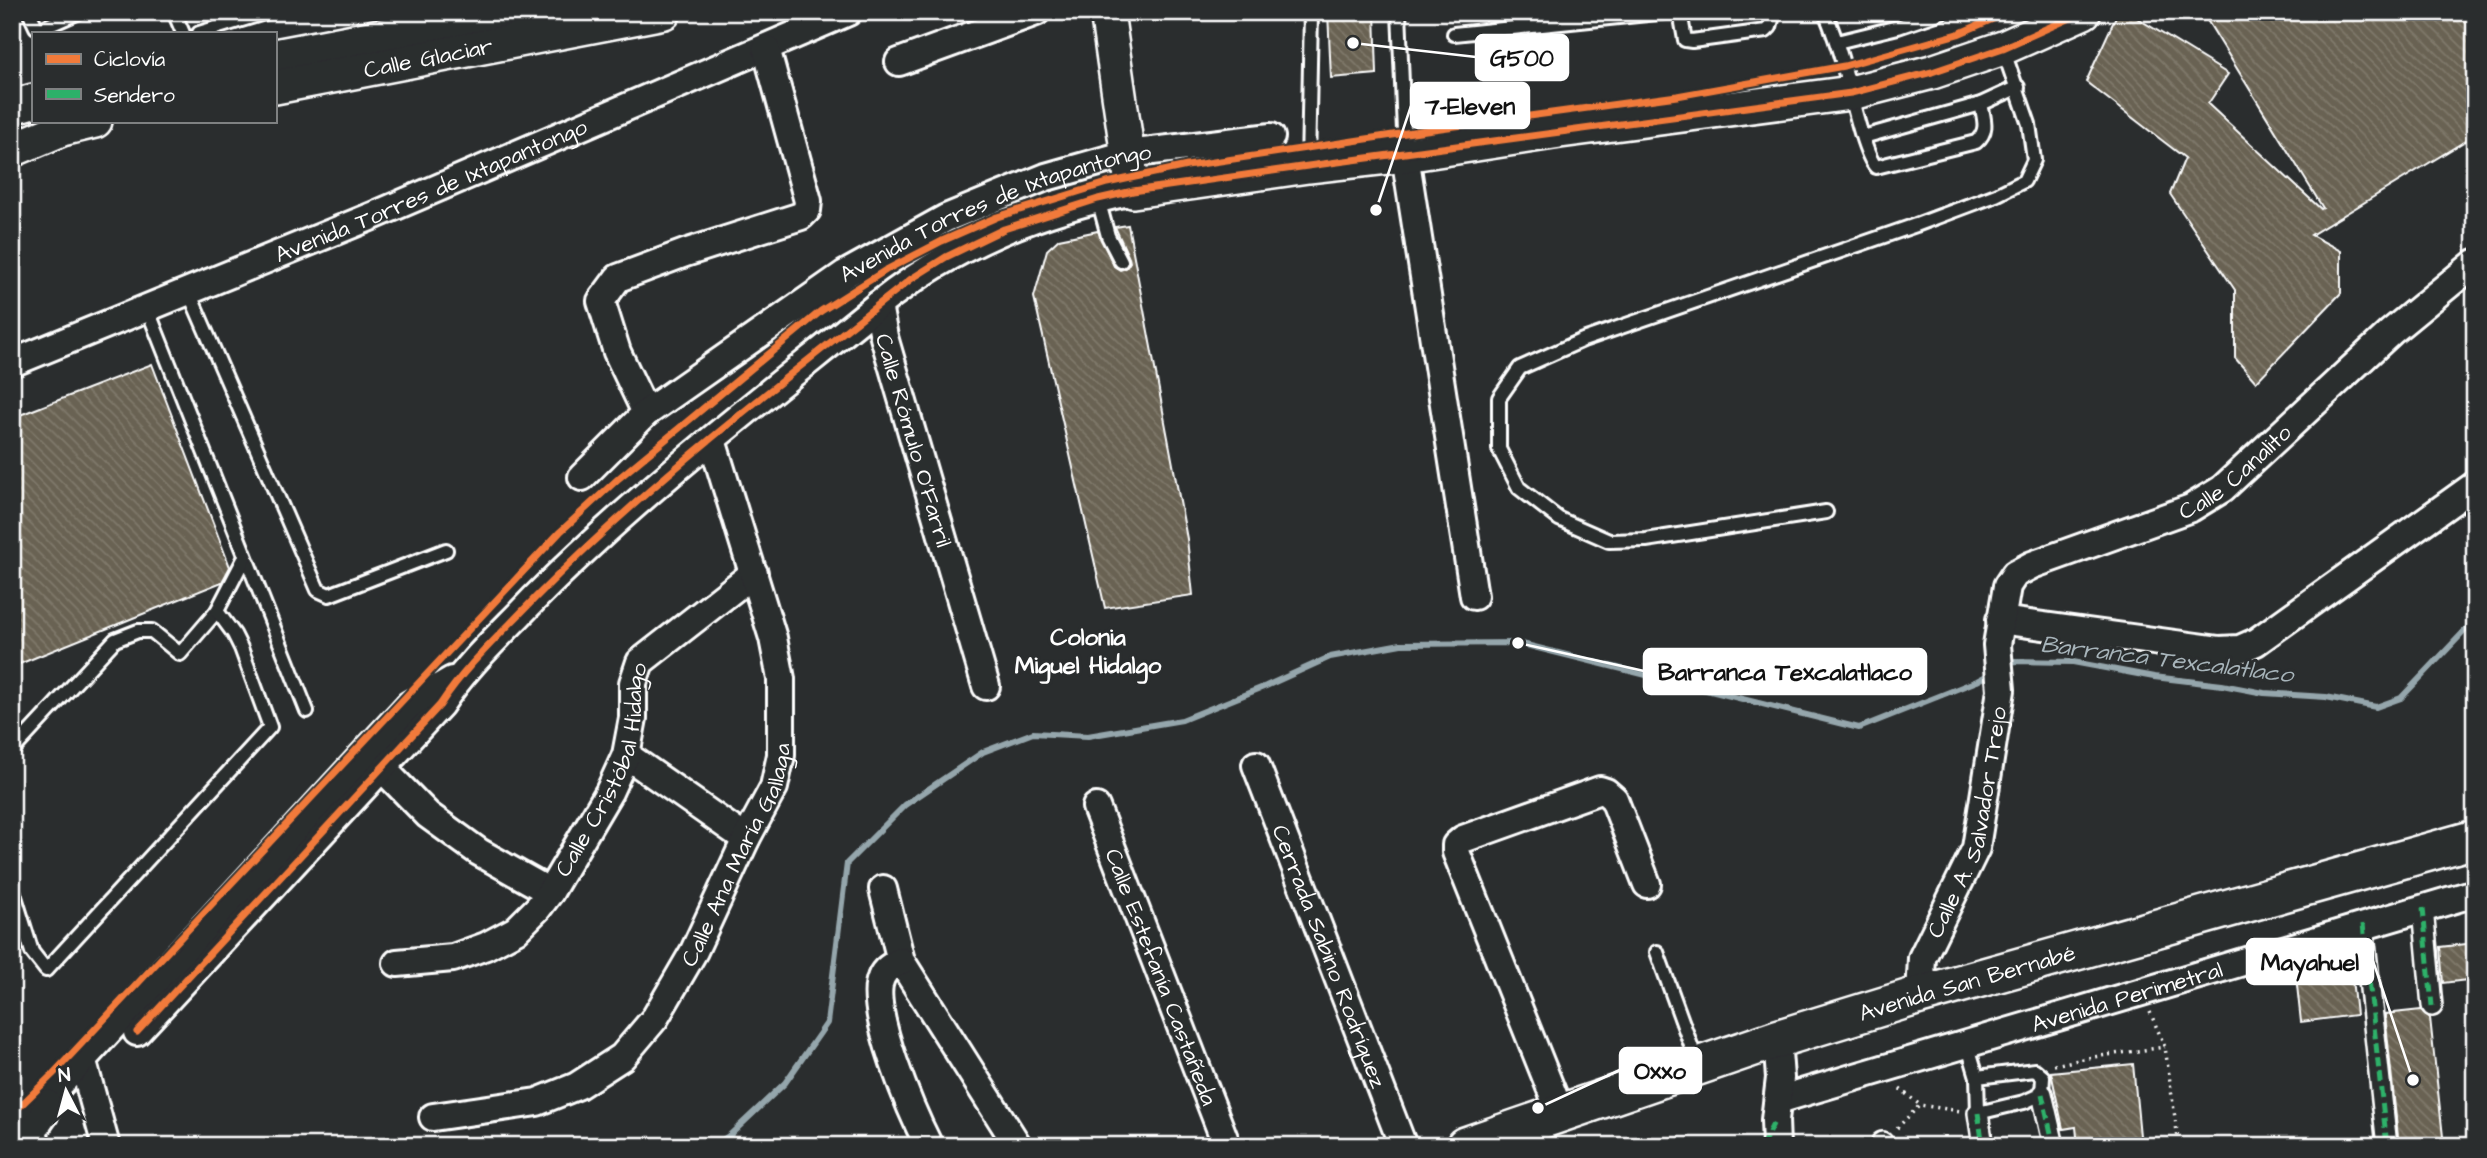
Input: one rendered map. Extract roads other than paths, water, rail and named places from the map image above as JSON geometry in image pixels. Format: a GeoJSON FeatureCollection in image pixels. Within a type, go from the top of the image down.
{"type":"FeatureCollection","features":[{"type":"Feature","properties":{"kind":"main road","name":"Avenida San Bernabé"},"geometry":{"type":"LineString","coordinates":[[1465,1146],[1777,1039],[1920,995],[2475,839]]}},
{"type":"Feature","properties":{"kind":"street","name":"Calle Glaciar"},"geometry":{"type":"LineString","coordinates":[[276,56],[507,12]]}},
{"type":"Feature","properties":{"kind":"street","name":"Calle Glaciar"},"geometry":{"type":"LineString","coordinates":[[276,87],[664,12]]}},
{"type":"Feature","properties":{"kind":"street","name":"Avenida Torres de Ixtapantongo"},"geometry":{"type":"LineString","coordinates":[[12,363],[375,215],[848,12]]}},
{"type":"Feature","properties":{"kind":"street"},"geometry":{"type":"LineString","coordinates":[[899,62],[1036,12]]}},
{"type":"Feature","properties":{"kind":"street"},"geometry":{"type":"LineString","coordinates":[[1107,12],[1133,191]]}},
{"type":"Feature","properties":{"kind":"street"},"geometry":{"type":"LineString","coordinates":[[878,305],[911,279],[946,257],[992,234],[1098,199],[1133,191],[1308,166],[1851,93],[1932,72],[2003,48],[2084,12]]}},
{"type":"Feature","properties":{"kind":"street"},"geometry":{"type":"LineString","coordinates":[[646,414],[617,352],[601,301],[618,278],[685,253],[802,216],[807,209],[765,48]]}},
{"type":"Feature","properties":{"kind":"street"},"geometry":{"type":"LineString","coordinates":[[12,107],[32,101]]}},
{"type":"Feature","properties":{"kind":"street"},"geometry":{"type":"LineString","coordinates":[[12,150],[62,129],[91,122]]}},
{"type":"Feature","properties":{"kind":"street","name":"Avenida Torres de Ixtapantongo"},"geometry":{"type":"LineString","coordinates":[[582,477],[646,414],[845,274],[946,218],[1046,177],[1127,155],[1271,137]]}},
{"type":"Feature","properties":{"kind":"street"},"geometry":{"type":"LineString","coordinates":[[1405,155],[1474,596]]}},
{"type":"Feature","properties":{"kind":"street","name":"Calle Canalito"},"geometry":{"type":"LineString","coordinates":[[1998,633],[2007,586],[2015,574],[2032,565],[2191,508],[2222,489],[2390,332],[2475,263]]}},
{"type":"Feature","properties":{"kind":"street","name":"Calle Rómulo O'Farril"},"geometry":{"type":"LineString","coordinates":[[136,1031],[440,705],[459,676],[565,568],[649,492],[878,305],[884,337],[986,686]]}},
{"type":"Feature","properties":{"kind":"street","name":"Calle Ana María Gallaga"},"geometry":{"type":"LineString","coordinates":[[433,1117],[537,1101],[577,1086],[622,1057],[656,1018],[694,951],[746,839],[774,787],[781,755],[781,679],[773,638],[712,440]]}},
{"type":"Feature","properties":{"kind":"street"},"geometry":{"type":"LineString","coordinates":[[1998,633],[2219,650],[2240,649],[2256,642],[2475,485]]}},
{"type":"Feature","properties":{"kind":"street","name":"Calle Cristóbal Hidalgo"},"geometry":{"type":"LineString","coordinates":[[397,963],[453,958],[486,946],[516,930],[550,892],[609,792],[626,755],[633,718],[633,682],[640,662],[754,573]]}},
{"type":"Feature","properties":{"kind":"street","name":"Calle A. Salvador Trejo"},"geometry":{"type":"LineString","coordinates":[[1920,995],[1922,958],[1976,848],[2001,690],[1998,633]]}},
{"type":"Feature","properties":{"kind":"street"},"geometry":{"type":"LineString","coordinates":[[12,1130],[49,1096],[409,705],[459,676]]}},
{"type":"Feature","properties":{"kind":"street"},"geometry":{"type":"LineString","coordinates":[[626,755],[746,839]]}},
{"type":"Feature","properties":{"kind":"street","name":"Cerrada Sabino Rodríguez"},"geometry":{"type":"LineString","coordinates":[[1256,765],[1403,1146]]}},
{"type":"Feature","properties":{"kind":"street"},"geometry":{"type":"LineString","coordinates":[[381,767],[428,815],[468,845],[550,892]]}},
{"type":"Feature","properties":{"kind":"street"},"geometry":{"type":"LineString","coordinates":[[1560,1112],[1456,852],[1456,845],[1463,839],[1600,790],[1614,799],[1647,884]]}},
{"type":"Feature","properties":{"kind":"street","name":"Calle Estefanía Castañeda"},"geometry":{"type":"LineString","coordinates":[[1096,807],[1227,1146]]}},
{"type":"Feature","properties":{"kind":"street"},"geometry":{"type":"LineString","coordinates":[[883,889],[901,961],[1018,1146]]}},
{"type":"Feature","properties":{"kind":"street","name":"Avenida Perimetral"},"geometry":{"type":"LineString","coordinates":[[1776,1122],[1967,1043],[2475,893]]}},
{"type":"Feature","properties":{"kind":"street"},"geometry":{"type":"LineString","coordinates":[[2423,908],[2432,1006]]}},
{"type":"Feature","properties":{"kind":"street"},"geometry":{"type":"LineString","coordinates":[[2363,924],[2387,1146]]}},
{"type":"Feature","properties":{"kind":"street"},"geometry":{"type":"LineString","coordinates":[[901,961],[886,970],[880,978],[878,998],[883,1026],[902,1084],[929,1146]]}},
{"type":"Feature","properties":{"kind":"street"},"geometry":{"type":"LineString","coordinates":[[1762,1146],[1776,1122],[1780,1078],[1777,1039]]}},
{"type":"Feature","properties":{"kind":"street"},"geometry":{"type":"LineString","coordinates":[[82,1059],[106,1146]]}},
{"type":"Feature","properties":{"kind":"street"},"geometry":{"type":"LineString","coordinates":[[2042,1094],[2054,1146]]}},
{"type":"Feature","properties":{"kind":"street"},"geometry":{"type":"LineString","coordinates":[[37,1146],[33,1131],[44,1115],[49,1096]]}},
{"type":"Feature","properties":{"kind":"street"},"geometry":{"type":"LineString","coordinates":[[1978,1113],[1983,1146]]}},
{"type":"Feature","properties":{"kind":"lane"},"geometry":{"type":"LineString","coordinates":[[29,12],[36,27],[43,28],[79,12]]}},
{"type":"Feature","properties":{"kind":"lane"},"geometry":{"type":"LineString","coordinates":[[174,12],[183,32]]}},
{"type":"Feature","properties":{"kind":"lane"},"geometry":{"type":"LineString","coordinates":[[202,32],[268,12]]}},
{"type":"Feature","properties":{"kind":"lane"},"geometry":{"type":"LineString","coordinates":[[1308,166],[1311,12]]}},
{"type":"Feature","properties":{"kind":"lane"},"geometry":{"type":"LineString","coordinates":[[1399,12],[1405,155]]}},
{"type":"Feature","properties":{"kind":"lane"},"geometry":{"type":"LineString","coordinates":[[1454,34],[1667,12]]}},
{"type":"Feature","properties":{"kind":"lane"},"geometry":{"type":"LineString","coordinates":[[1679,12],[1682,34],[1685,40],[1692,41],[1766,31],[1770,27],[1774,12]]}},
{"type":"Feature","properties":{"kind":"lane"},"geometry":{"type":"LineString","coordinates":[[1825,12],[1837,43],[1863,137],[1876,167],[1976,142],[1984,136],[1986,128],[1981,104]]}},
{"type":"Feature","properties":{"kind":"lane"},"geometry":{"type":"LineString","coordinates":[[1837,43],[1942,12]]}},
{"type":"Feature","properties":{"kind":"lane"},"geometry":{"type":"LineString","coordinates":[[1826,512],[1646,540],[1609,541],[1559,519],[1519,488],[1499,449],[1499,398],[1520,368],[1583,340],[1916,225],[1996,195],[2024,181],[2035,160],[2029,124],[2003,48]]}},
{"type":"Feature","properties":{"kind":"lane"},"geometry":{"type":"LineString","coordinates":[[1863,137],[1981,104],[2018,87]]}},
{"type":"Feature","properties":{"kind":"lane"},"geometry":{"type":"LineString","coordinates":[[1098,199],[1108,236],[1121,261]]}},
{"type":"Feature","properties":{"kind":"lane"},"geometry":{"type":"LineString","coordinates":[[188,290],[318,590],[329,595],[446,550]]}},
{"type":"Feature","properties":{"kind":"lane"},"geometry":{"type":"LineString","coordinates":[[147,308],[307,711]]}},
{"type":"Feature","properties":{"kind":"lane"},"geometry":{"type":"LineString","coordinates":[[12,751],[115,640],[138,631],[152,631],[180,654],[217,611],[245,558]]}},
{"type":"Feature","properties":{"kind":"lane"},"geometry":{"type":"LineString","coordinates":[[12,887],[32,952],[46,970],[270,727],[241,648],[217,611]]}},
{"type":"Feature","properties":{"kind":"lane"},"geometry":{"type":"LineString","coordinates":[[1657,952],[1698,1066]]}},
{"type":"Feature","properties":{"kind":"lane"},"geometry":{"type":"LineString","coordinates":[[1967,1043],[1976,1077],[1978,1113],[2024,1102],[2042,1094],[2043,1077],[2035,1070],[1976,1077]]}},
{"type":"Feature","properties":{"kind":"waterway","name":"Barranca Texcalatlaco"},"geometry":{"type":"LineString","coordinates":[[2004,666],[2014,661],[2073,662],[2154,677],[2264,693],[2326,697],[2376,707],[2401,698],[2475,620]]}},
{"type":"Feature","properties":{"kind":"waterway","name":"Barranca Texcalatlaco"},"geometry":{"type":"LineString","coordinates":[[714,1146],[730,1135],[785,1083],[827,1023],[847,863],[905,805],[983,752],[1033,733],[1088,736],[1182,720],[1330,657],[1401,644],[1518,643],[1859,728],[1992,673]]}},
{"type":"Feature","properties":{"kind":"place","name":"G500"},"geometry":{"type":"Point","coordinates":[1353,43]}},
{"type":"Feature","properties":{"kind":"place","name":"7-Eleven"},"geometry":{"type":"Point","coordinates":[1376,210]}},
{"type":"Feature","properties":{"kind":"place","name":"Barranca Texcalatlaco"},"geometry":{"type":"Point","coordinates":[1518,643]}},
{"type":"Feature","properties":{"kind":"place","name":"Mayahuel"},"geometry":{"type":"Point","coordinates":[2413,1080]}},
{"type":"Feature","properties":{"kind":"place","name":"Oxxo"},"geometry":{"type":"Point","coordinates":[1538,1108]}},
{"type":"Feature","properties":{"kind":"district","name":"Colonia Miguel Hidalgo"},"geometry":{"type":"Point","coordinates":[1088,651]}}]}
